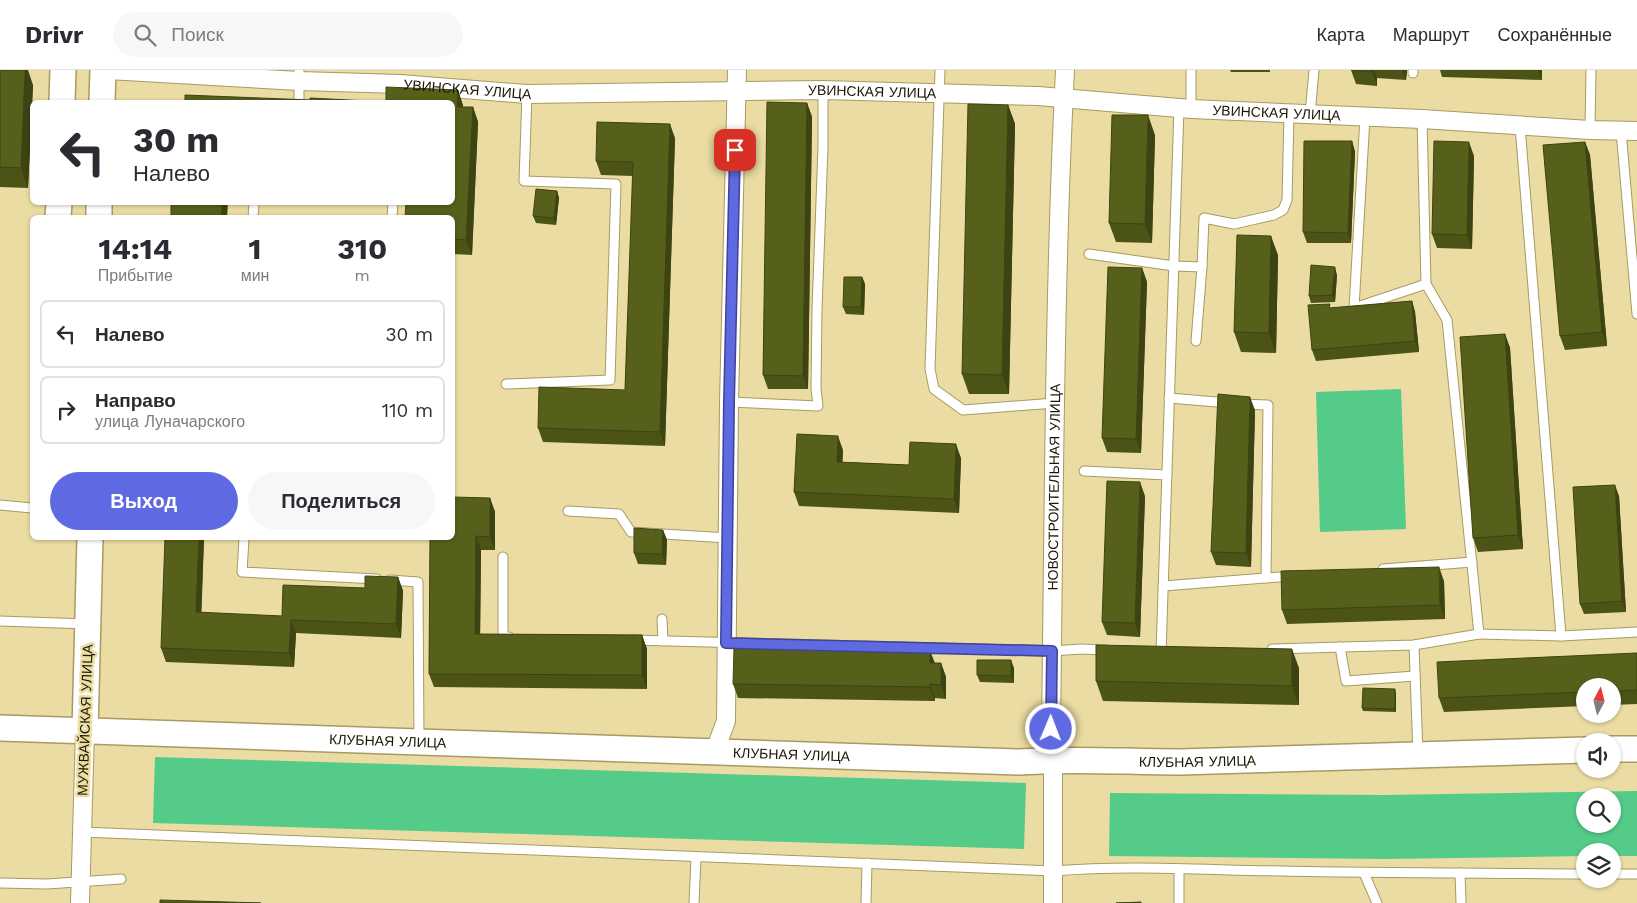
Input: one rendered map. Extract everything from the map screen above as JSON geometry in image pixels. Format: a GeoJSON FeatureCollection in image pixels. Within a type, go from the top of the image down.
{"type":"FeatureCollection","features":[{"type":"Feature","properties":{"kind":"main road"},"geometry":{"type":"LineString","coordinates":[[62,100],[63,70]]}},
{"type":"Feature","properties":{"kind":"main road"},"geometry":{"type":"LineString","coordinates":[[102,100],[103,70]]}},
{"type":"Feature","properties":{"kind":"main road","name":"МУЖВАЙСКАЯ УЛИЦА"},"geometry":{"type":"LineString","coordinates":[[84,731],[90,540]]}},
{"type":"Feature","properties":{"kind":"main road","name":"КЛУБНАЯ УЛИЦА"},"geometry":{"type":"LineString","coordinates":[[0,728],[1018,762],[1053,760],[1178,762],[1576,750]]}},
{"type":"Feature","properties":{"kind":"main road"},"geometry":{"type":"LineString","coordinates":[[1621,750],[1637,749]]}},
{"type":"Feature","properties":{"kind":"street","name":"УВИНСКАЯ УЛИЦА"},"geometry":{"type":"LineString","coordinates":[[108,70],[400,77],[527,94],[823,90],[940,93],[1064,98],[1185,109],[1422,119],[1629,131]]}},
{"type":"Feature","properties":{"kind":"street"},"geometry":{"type":"LineString","coordinates":[[714,752],[726,721],[729,402],[737,70]]}},
{"type":"Feature","properties":{"kind":"street","name":"НОВОСТРОИТЕЛЬНАЯ УЛИЦА"},"geometry":{"type":"LineString","coordinates":[[1053,903],[1053,760],[1051,729],[1054,403],[1065,70]]}},
{"type":"Feature","properties":{"kind":"street","name":"МУЖВАЙСКАЯ УЛИЦА"},"geometry":{"type":"LineString","coordinates":[[80,903],[84,731]]}},
{"type":"Feature","properties":{"kind":"lane"},"geometry":{"type":"LineString","coordinates":[[940,70],[930,369],[934,388],[963,410],[1054,403]]}},
{"type":"Feature","properties":{"kind":"lane"},"geometry":{"type":"LineString","coordinates":[[1161,652],[1174,266],[1185,109],[1191,70]]}},
{"type":"Feature","properties":{"kind":"lane"},"geometry":{"type":"LineString","coordinates":[[1310,114],[1314,70]]}},
{"type":"Feature","properties":{"kind":"lane"},"geometry":{"type":"LineString","coordinates":[[1590,130],[1591,70]]}},
{"type":"Feature","properties":{"kind":"lane"},"geometry":{"type":"LineString","coordinates":[[299,76],[299,100]]}},
{"type":"Feature","properties":{"kind":"lane"},"geometry":{"type":"LineString","coordinates":[[729,402],[818,406],[816,388],[817,310],[823,147],[823,90]]}},
{"type":"Feature","properties":{"kind":"lane"},"geometry":{"type":"LineString","coordinates":[[506,384],[610,380],[616,184],[524,181],[527,94]]}},
{"type":"Feature","properties":{"kind":"lane"},"geometry":{"type":"LineString","coordinates":[[1196,341],[1204,218],[1234,224],[1274,215],[1283,210],[1287,200],[1289,114]]}},
{"type":"Feature","properties":{"kind":"lane"},"geometry":{"type":"LineString","coordinates":[[1365,117],[1350,308],[1426,284]]}},
{"type":"Feature","properties":{"kind":"lane"},"geometry":{"type":"LineString","coordinates":[[1422,119],[1426,284],[1447,320],[1479,634]]}},
{"type":"Feature","properties":{"kind":"lane"},"geometry":{"type":"LineString","coordinates":[[1520,126],[1561,636]]}},
{"type":"Feature","properties":{"kind":"lane"},"geometry":{"type":"LineString","coordinates":[[1629,131],[1637,314]]}},
{"type":"Feature","properties":{"kind":"lane"},"geometry":{"type":"LineString","coordinates":[[1090,254],[1174,266],[1202,267]]}},
{"type":"Feature","properties":{"kind":"lane"},"geometry":{"type":"LineString","coordinates":[[1169,398],[1268,406],[1266,578]]}},
{"type":"Feature","properties":{"kind":"lane"},"geometry":{"type":"LineString","coordinates":[[1084,471],[1167,474]]}},
{"type":"Feature","properties":{"kind":"lane"},"geometry":{"type":"LineString","coordinates":[[0,505],[30,508]]}},
{"type":"Feature","properties":{"kind":"lane"},"geometry":{"type":"LineString","coordinates":[[568,511],[619,514],[631,532],[728,538]]}},
{"type":"Feature","properties":{"kind":"lane"},"geometry":{"type":"LineString","coordinates":[[244,540],[242,572],[418,582],[419,742]]}},
{"type":"Feature","properties":{"kind":"lane"},"geometry":{"type":"LineString","coordinates":[[503,557],[502,637],[522,638]]}},
{"type":"Feature","properties":{"kind":"lane"},"geometry":{"type":"LineString","coordinates":[[1374,570],[1472,562]]}},
{"type":"Feature","properties":{"kind":"lane"},"geometry":{"type":"LineString","coordinates":[[1163,586],[1305,575]]}},
{"type":"Feature","properties":{"kind":"lane"},"geometry":{"type":"LineString","coordinates":[[662,619],[663,641]]}},
{"type":"Feature","properties":{"kind":"lane"},"geometry":{"type":"LineString","coordinates":[[0,621],[88,624]]}},
{"type":"Feature","properties":{"kind":"lane"},"geometry":{"type":"LineString","coordinates":[[1267,649],[1414,645],[1479,634],[1561,636],[1637,632]]}},
{"type":"Feature","properties":{"kind":"lane"},"geometry":{"type":"LineString","coordinates":[[625,640],[1052,651],[1081,649],[1116,650]]}},
{"type":"Feature","properties":{"kind":"lane"},"geometry":{"type":"LineString","coordinates":[[1414,645],[1418,756]]}},
{"type":"Feature","properties":{"kind":"lane"},"geometry":{"type":"LineString","coordinates":[[1340,647],[1346,681],[1415,676]]}},
{"type":"Feature","properties":{"kind":"lane"},"geometry":{"type":"LineString","coordinates":[[82,832],[1054,871],[1073,869],[1179,869],[1364,873],[1576,874]]}},
{"type":"Feature","properties":{"kind":"lane"},"geometry":{"type":"LineString","coordinates":[[694,903],[696,858]]}},
{"type":"Feature","properties":{"kind":"lane"},"geometry":{"type":"LineString","coordinates":[[866,903],[867,863]]}},
{"type":"Feature","properties":{"kind":"lane"},"geometry":{"type":"LineString","coordinates":[[1179,869],[1179,903]]}},
{"type":"Feature","properties":{"kind":"lane"},"geometry":{"type":"LineString","coordinates":[[1364,873],[1377,903]]}},
{"type":"Feature","properties":{"kind":"lane"},"geometry":{"type":"LineString","coordinates":[[1460,873],[1461,903]]}},
{"type":"Feature","properties":{"kind":"lane"},"geometry":{"type":"LineString","coordinates":[[1621,874],[1637,874]]}},
{"type":"Feature","properties":{"kind":"lane"},"geometry":{"type":"LineString","coordinates":[[0,883],[47,884],[121,879]]}},
{"type":"Feature","properties":{"kind":"green space"},"geometry":{"type":"Polygon","coordinates":[[[1401,389],[1406,529],[1320,532],[1316,392],[1401,389]]]}},
{"type":"Feature","properties":{"kind":"green space"},"geometry":{"type":"Polygon","coordinates":[[[155,757],[1026,783],[1024,849],[153,823],[155,757]]]}},
{"type":"Feature","properties":{"kind":"green space"},"geometry":{"type":"Polygon","coordinates":[[[1621,791],[1637,791],[1637,856],[1621,856],[1621,843],[1576,843],[1576,856],[1385,859],[1109,856],[1110,793],[1384,795],[1576,792],[1576,833],[1621,833],[1621,791]]]}},
{"type":"Feature","properties":{"kind":"building"},"geometry":{"type":"Polygon","coordinates":[[[0,70],[25,70],[21,168],[0,167],[0,70]]]}},
{"type":"Feature","properties":{"kind":"building"},"geometry":{"type":"Polygon","coordinates":[[[1351,70],[1372,70],[1372,72],[1351,70]]]}},
{"type":"Feature","properties":{"kind":"building"},"geometry":{"type":"Polygon","coordinates":[[[386,87],[458,90],[457,107],[473,107],[466,240],[455,239],[455,215],[405,215],[406,205],[455,205],[455,100],[386,100],[386,87]]]}},
{"type":"Feature","properties":{"kind":"building"},"geometry":{"type":"Polygon","coordinates":[[[185,95],[310,100],[185,100],[185,95]]]}},
{"type":"Feature","properties":{"kind":"building"},"geometry":{"type":"Polygon","coordinates":[[[310,98],[348,100],[310,100],[310,98]]]}},
{"type":"Feature","properties":{"kind":"building"},"geometry":{"type":"Polygon","coordinates":[[[767,102],[807,103],[803,376],[763,375],[767,102]]]}},
{"type":"Feature","properties":{"kind":"building"},"geometry":{"type":"Polygon","coordinates":[[[968,104],[1008,105],[1002,375],[962,374],[968,104]]]}},
{"type":"Feature","properties":{"kind":"building"},"geometry":{"type":"Polygon","coordinates":[[[1112,115],[1148,115],[1145,224],[1109,223],[1112,115]]]}},
{"type":"Feature","properties":{"kind":"building"},"geometry":{"type":"Polygon","coordinates":[[[597,122],[670,124],[660,432],[538,428],[539,387],[625,390],[633,162],[596,161],[597,122]]]}},
{"type":"Feature","properties":{"kind":"building"},"geometry":{"type":"Polygon","coordinates":[[[1304,141],[1352,141],[1348,233],[1303,232],[1304,141]]]}},
{"type":"Feature","properties":{"kind":"building"},"geometry":{"type":"Polygon","coordinates":[[[1434,141],[1469,142],[1467,235],[1432,234],[1434,141]]]}},
{"type":"Feature","properties":{"kind":"building"},"geometry":{"type":"Polygon","coordinates":[[[1585,142],[1602,332],[1560,336],[1543,145],[1585,142]]]}},
{"type":"Feature","properties":{"kind":"building"},"geometry":{"type":"Polygon","coordinates":[[[536,189],[557,191],[554,218],[533,216],[536,189]]]}},
{"type":"Feature","properties":{"kind":"building"},"geometry":{"type":"Polygon","coordinates":[[[171,205],[222,205],[221,215],[171,215],[171,205]]]}},
{"type":"Feature","properties":{"kind":"building"},"geometry":{"type":"Polygon","coordinates":[[[1237,235],[1271,236],[1269,333],[1234,332],[1237,235]]]}},
{"type":"Feature","properties":{"kind":"building"},"geometry":{"type":"Polygon","coordinates":[[[1311,265],[1335,267],[1332,295],[1309,296],[1311,265]]]}},
{"type":"Feature","properties":{"kind":"building"},"geometry":{"type":"Polygon","coordinates":[[[1108,267],[1142,268],[1136,439],[1102,438],[1108,267]]]}},
{"type":"Feature","properties":{"kind":"building"},"geometry":{"type":"Polygon","coordinates":[[[844,277],[862,277],[861,307],[843,307],[844,277]]]}},
{"type":"Feature","properties":{"kind":"building"},"geometry":{"type":"Polygon","coordinates":[[[1412,301],[1415,341],[1312,350],[1308,305],[1330,304],[1329,308],[1412,301]]]}},
{"type":"Feature","properties":{"kind":"building"},"geometry":{"type":"Polygon","coordinates":[[[1505,334],[1518,535],[1473,538],[1460,337],[1505,334]]]}},
{"type":"Feature","properties":{"kind":"building"},"geometry":{"type":"Polygon","coordinates":[[[1218,394],[1250,397],[1246,553],[1211,552],[1218,394]]]}},
{"type":"Feature","properties":{"kind":"building"},"geometry":{"type":"Polygon","coordinates":[[[797,434],[838,436],[837,462],[909,465],[910,442],[956,444],[954,499],[794,492],[797,434]]]}},
{"type":"Feature","properties":{"kind":"building"},"geometry":{"type":"Polygon","coordinates":[[[1107,481],[1140,482],[1135,623],[1102,622],[1107,481]]]}},
{"type":"Feature","properties":{"kind":"building"},"geometry":{"type":"Polygon","coordinates":[[[1615,485],[1622,601],[1580,604],[1573,487],[1615,485]]]}},
{"type":"Feature","properties":{"kind":"building"},"geometry":{"type":"Polygon","coordinates":[[[455,497],[490,498],[490,537],[476,536],[475,634],[642,635],[642,675],[429,674],[430,540],[455,540],[455,497]]]}},
{"type":"Feature","properties":{"kind":"building"},"geometry":{"type":"Polygon","coordinates":[[[634,528],[663,530],[662,554],[634,553],[634,528]]]}},
{"type":"Feature","properties":{"kind":"building"},"geometry":{"type":"Polygon","coordinates":[[[165,540],[199,540],[196,612],[282,616],[283,585],[365,588],[365,576],[398,577],[396,624],[291,620],[289,653],[161,648],[165,540]]]}},
{"type":"Feature","properties":{"kind":"building"},"geometry":{"type":"Polygon","coordinates":[[[1439,567],[1440,605],[1282,610],[1281,571],[1439,567]]]}},
{"type":"Feature","properties":{"kind":"building"},"geometry":{"type":"Polygon","coordinates":[[[1096,645],[1292,649],[1292,686],[1096,681],[1096,645]]]}},
{"type":"Feature","properties":{"kind":"building"},"geometry":{"type":"Polygon","coordinates":[[[734,648],[930,651],[930,663],[941,663],[941,685],[930,684],[930,687],[733,684],[734,648]]]}},
{"type":"Feature","properties":{"kind":"building"},"geometry":{"type":"Polygon","coordinates":[[[1637,653],[1637,690],[1621,691],[1621,678],[1576,678],[1576,692],[1439,698],[1437,662],[1637,653]]]}},
{"type":"Feature","properties":{"kind":"building"},"geometry":{"type":"Polygon","coordinates":[[[977,660],[1011,660],[1011,676],[977,675],[977,660]]]}},
{"type":"Feature","properties":{"kind":"building"},"geometry":{"type":"Polygon","coordinates":[[[1363,688],[1395,689],[1395,709],[1362,708],[1363,688]]]}},
{"type":"Feature","properties":{"kind":"building"},"geometry":{"type":"Polygon","coordinates":[[[160,900],[261,903],[160,903],[160,900]]]}},
{"type":"Feature","properties":{"kind":"route"},"geometry":{"type":"LineString","coordinates":[[735,150],[726,643],[1052,651],[1051,729]]}}]}
